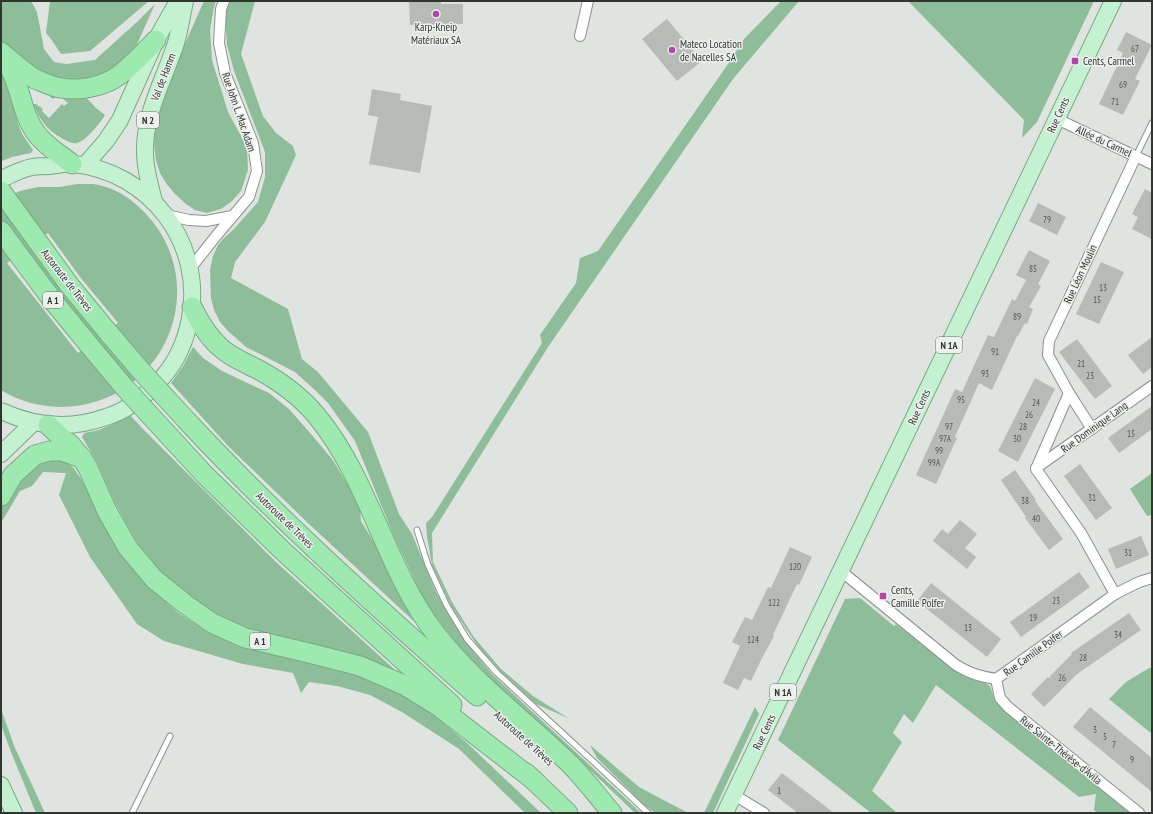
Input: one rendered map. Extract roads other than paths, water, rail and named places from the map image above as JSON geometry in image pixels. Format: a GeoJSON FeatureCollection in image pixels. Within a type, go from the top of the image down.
{"type":"FeatureCollection","features":[{"type":"Feature","properties":{"kind":"highway"},"geometry":{"type":"LineString","coordinates":[[1,53],[35,78],[61,88],[84,88],[103,84],[117,76],[131,65],[156,40]]}},
{"type":"Feature","properties":{"kind":"highway"},"geometry":{"type":"LineString","coordinates":[[1,53],[8,64],[35,132],[43,142],[78,165]]}},
{"type":"Feature","properties":{"kind":"highway","name":"Autoroute de Trèves"},"geometry":{"type":"LineString","coordinates":[[1,191],[70,286],[107,331],[142,372],[219,456],[299,534],[565,774],[606,813]]}},
{"type":"Feature","properties":{"kind":"highway","name":"Autoroute de Trèves"},"geometry":{"type":"LineString","coordinates":[[1,231],[53,301],[124,388],[204,474],[284,552],[535,781],[568,813]]}},
{"type":"Feature","properties":{"kind":"highway"},"geometry":{"type":"LineString","coordinates":[[192,307],[202,327],[221,349],[282,384],[300,397],[315,413],[328,430],[354,472],[404,584],[435,633],[484,687],[571,765],[612,813]]}},
{"type":"Feature","properties":{"kind":"highway","name":"A 1"},"geometry":{"type":"LineString","coordinates":[[40,424],[70,444],[82,458],[107,511],[128,548],[154,579],[185,604],[212,623],[245,638],[360,666],[404,684],[438,706],[535,781]]}},
{"type":"Feature","properties":{"kind":"highway"},"geometry":{"type":"LineString","coordinates":[[1,496],[13,475],[35,455],[49,451],[62,451],[82,458]]}},
{"type":"Feature","properties":{"kind":"main road","name":"Val de Hamm"},"geometry":{"type":"LineString","coordinates":[[78,165],[106,141],[120,120],[156,40],[178,1]]}},
{"type":"Feature","properties":{"kind":"main road","name":"Val de Hamm"},"geometry":{"type":"LineString","coordinates":[[154,201],[147,174],[145,153],[146,130],[152,106],[176,42],[185,1]]}},
{"type":"Feature","properties":{"kind":"main road","name":"Rue Cents"},"geometry":{"type":"LineString","coordinates":[[725,813],[1113,1]]}},
{"type":"Feature","properties":{"kind":"main road"},"geometry":{"type":"LineString","coordinates":[[1,179],[31,167],[78,165],[104,170],[122,178],[139,188],[154,201],[166,215],[177,232],[185,250],[193,288],[192,307],[188,330],[180,351],[168,371],[153,389],[135,403],[115,414],[93,422],[70,425],[40,424],[15,417],[1,411]]}},
{"type":"Feature","properties":{"kind":"main road"},"geometry":{"type":"LineString","coordinates":[[1,454],[40,424]]}},
{"type":"Feature","properties":{"kind":"main road"},"geometry":{"type":"LineString","coordinates":[[2,784],[14,813]]}},
{"type":"Feature","properties":{"kind":"street","name":"Rue John L. Mac Adam"},"geometry":{"type":"LineString","coordinates":[[190,269],[249,197],[257,171],[253,143],[225,73],[219,43],[221,9],[224,1]]}},
{"type":"Feature","properties":{"kind":"street"},"geometry":{"type":"LineString","coordinates":[[580,36],[588,1]]}},
{"type":"Feature","properties":{"kind":"street","name":"Allée du Carmel"},"geometry":{"type":"LineString","coordinates":[[1056,119],[1152,164]]}},
{"type":"Feature","properties":{"kind":"street","name":"Rue Léon Moulin"},"geometry":{"type":"LineString","coordinates":[[1092,429],[1068,393],[1048,355],[1049,341],[1136,156]]}},
{"type":"Feature","properties":{"kind":"street"},"geometry":{"type":"LineString","coordinates":[[166,215],[189,220],[206,221],[232,216]]}},
{"type":"Feature","properties":{"kind":"street","name":"Rue Dominique Lang"},"geometry":{"type":"LineString","coordinates":[[1036,469],[1152,386]]}},
{"type":"Feature","properties":{"kind":"street"},"geometry":{"type":"LineString","coordinates":[[1068,393],[1036,469],[1082,533],[1116,594]]}},
{"type":"Feature","properties":{"kind":"street","name":"Rue Camille Polfer"},"geometry":{"type":"LineString","coordinates":[[841,571],[956,665],[977,676],[996,679],[1116,594],[1139,582],[1152,578]]}},
{"type":"Feature","properties":{"kind":"street","name":"Rue Sainte-Thérèse-d'Ávila"},"geometry":{"type":"LineString","coordinates":[[996,679],[1000,698],[1008,707],[1139,813]]}},
{"type":"Feature","properties":{"kind":"street"},"geometry":{"type":"LineString","coordinates":[[734,795],[764,813]]}},
{"type":"Feature","properties":{"kind":"lane"},"geometry":{"type":"LineString","coordinates":[[1136,156],[1152,123]]}},
{"type":"Feature","properties":{"kind":"lane"},"geometry":{"type":"LineString","coordinates":[[417,530],[428,564],[446,604],[468,639],[497,673],[648,813]]}},
{"type":"Feature","properties":{"kind":"lane"},"geometry":{"type":"LineString","coordinates":[[132,813],[170,736]]}},
{"type":"Feature","properties":{"kind":"place","name":"Karp-Kneip Matériaux SA"},"geometry":{"type":"Point","coordinates":[436,14]}},
{"type":"Feature","properties":{"kind":"place","name":"Mateco Location de Nacelles SA"},"geometry":{"type":"Point","coordinates":[672,50]}},
{"type":"Feature","properties":{"kind":"place","name":"Cents, Carmel"},"geometry":{"type":"Point","coordinates":[1075,61]}},
{"type":"Feature","properties":{"kind":"place","name":"Cents, Camille Polfer"},"geometry":{"type":"Point","coordinates":[883,596]}}]}
